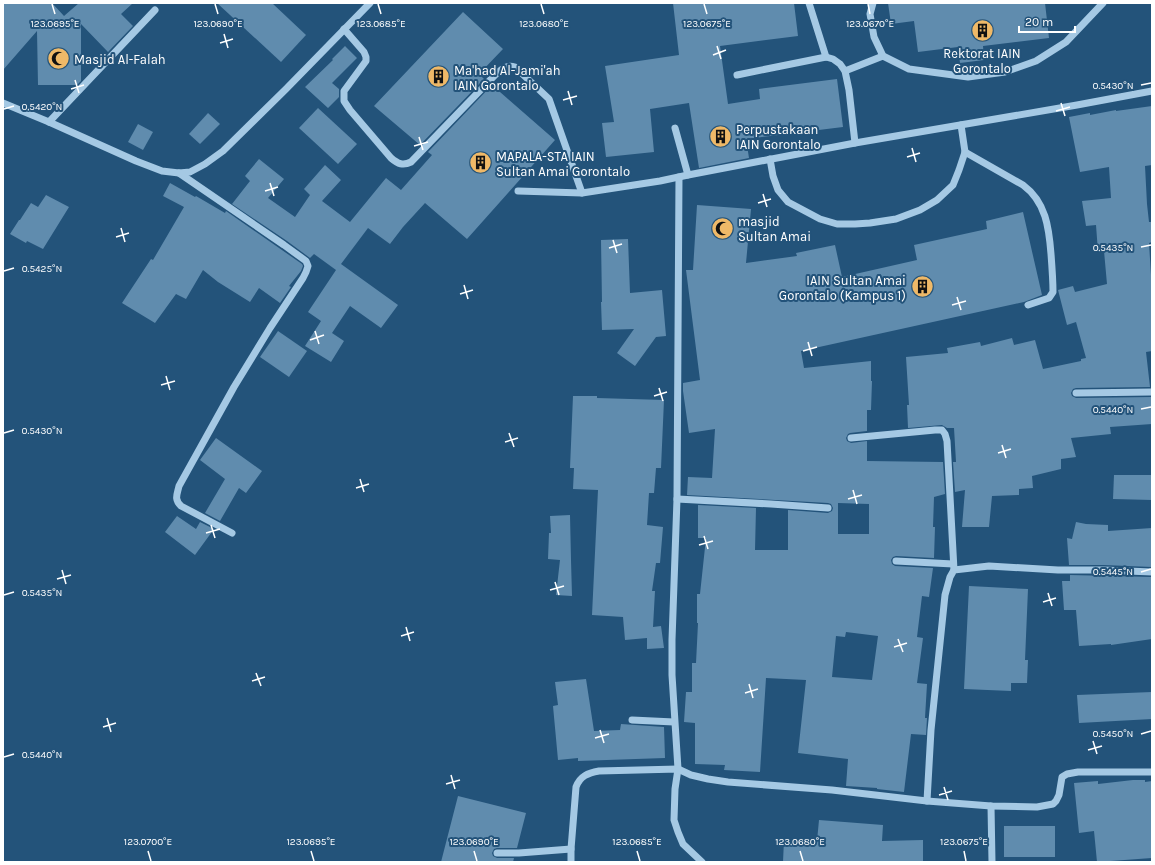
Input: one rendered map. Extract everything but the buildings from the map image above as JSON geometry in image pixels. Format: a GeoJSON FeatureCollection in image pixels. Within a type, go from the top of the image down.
{"type":"FeatureCollection","features":[{"type":"Feature","properties":{"kind":"street"},"geometry":{"type":"LineString","coordinates":[[3,103],[162,171],[179,173],[190,172],[205,164],[223,151],[370,3]]}},
{"type":"Feature","properties":{"kind":"street"},"geometry":{"type":"LineString","coordinates":[[809,3],[826,57]]}},
{"type":"Feature","properties":{"kind":"street"},"geometry":{"type":"LineString","coordinates":[[873,3],[870,14],[874,36],[883,56],[909,69],[968,77],[1005,72],[1036,61],[1066,42],[1103,3]]}},
{"type":"Feature","properties":{"kind":"street"},"geometry":{"type":"LineString","coordinates":[[49,122],[155,10]]}},
{"type":"Feature","properties":{"kind":"street"},"geometry":{"type":"LineString","coordinates":[[344,29],[364,52],[366,57],[366,61],[344,91],[344,101],[391,158],[401,164],[411,162],[503,68],[510,66],[515,67],[549,99],[582,193]]}},
{"type":"Feature","properties":{"kind":"street"},"geometry":{"type":"LineString","coordinates":[[845,71],[883,56]]}},
{"type":"Feature","properties":{"kind":"street"},"geometry":{"type":"LineString","coordinates":[[737,75],[826,57],[833,59],[840,64],[845,71],[855,143]]}},
{"type":"Feature","properties":{"kind":"street"},"geometry":{"type":"LineString","coordinates":[[518,191],[582,193],[660,181],[855,143],[1152,91]]}},
{"type":"Feature","properties":{"kind":"street"},"geometry":{"type":"LineString","coordinates":[[770,159],[773,176],[778,190],[788,202],[820,219],[837,224],[855,224],[896,219],[920,210],[953,185],[960,170],[965,152],[961,125]]}},
{"type":"Feature","properties":{"kind":"street"},"geometry":{"type":"LineString","coordinates":[[674,128],[688,175]]}},
{"type":"Feature","properties":{"kind":"street"},"geometry":{"type":"LineString","coordinates":[[965,152],[1031,191],[1040,204],[1046,218],[1050,232],[1052,292],[1049,298],[1028,305]]}},
{"type":"Feature","properties":{"kind":"street"},"geometry":{"type":"LineString","coordinates":[[179,173],[284,245],[306,261],[308,266],[303,278],[234,387],[179,486],[176,498],[181,506],[232,533]]}},
{"type":"Feature","properties":{"kind":"street"},"geometry":{"type":"LineString","coordinates":[[679,177],[678,500],[672,640],[674,722],[678,769],[675,789],[674,820],[683,844],[702,862]]}},
{"type":"Feature","properties":{"kind":"street"},"geometry":{"type":"LineString","coordinates":[[1076,393],[1152,392]]}},
{"type":"Feature","properties":{"kind":"street"},"geometry":{"type":"LineString","coordinates":[[850,438],[942,430],[945,434],[947,442],[954,567],[945,595],[931,730],[927,801]]}},
{"type":"Feature","properties":{"kind":"street"},"geometry":{"type":"LineString","coordinates":[[678,500],[828,508]]}},
{"type":"Feature","properties":{"kind":"street"},"geometry":{"type":"LineString","coordinates":[[896,561],[954,567],[990,566],[1058,570],[1152,572]]}},
{"type":"Feature","properties":{"kind":"street"},"geometry":{"type":"LineString","coordinates":[[632,720],[674,722]]}},
{"type":"Feature","properties":{"kind":"street"},"geometry":{"type":"LineString","coordinates":[[571,862],[576,787],[584,776],[598,771],[678,769],[691,775],[728,782],[832,790],[927,801],[991,806],[1037,807],[1053,804],[1056,801],[1059,795],[1062,777],[1067,774],[1078,772],[1152,772]]}},
{"type":"Feature","properties":{"kind":"street"},"geometry":{"type":"LineString","coordinates":[[991,806],[992,862]]}},
{"type":"Feature","properties":{"kind":"street"},"geometry":{"type":"LineString","coordinates":[[497,853],[571,849]]}},
{"type":"Feature","properties":{"kind":"place","name":"Rektorat IAIN Gorontalo"},"geometry":{"type":"Point","coordinates":[982,31]}},
{"type":"Feature","properties":{"kind":"place","name":"Masjid Al-Falah"},"geometry":{"type":"Point","coordinates":[59,59]}},
{"type":"Feature","properties":{"kind":"place","name":"Ma'had Al-Jami'ah IAIN Gorontalo"},"geometry":{"type":"Point","coordinates":[439,77]}},
{"type":"Feature","properties":{"kind":"place","name":"Perpustakaan IAIN Gorontalo"},"geometry":{"type":"Point","coordinates":[720,136]}},
{"type":"Feature","properties":{"kind":"place","name":"MAPALA-STA IAIN Sultan Amai Gorontalo"},"geometry":{"type":"Point","coordinates":[480,163]}},
{"type":"Feature","properties":{"kind":"place","name":"masjid Sultan Amai"},"geometry":{"type":"Point","coordinates":[722,228]}},
{"type":"Feature","properties":{"kind":"place","name":"IAIN Sultan Amai Gorontalo (Kampus 1)"},"geometry":{"type":"Point","coordinates":[922,287]}}]}
